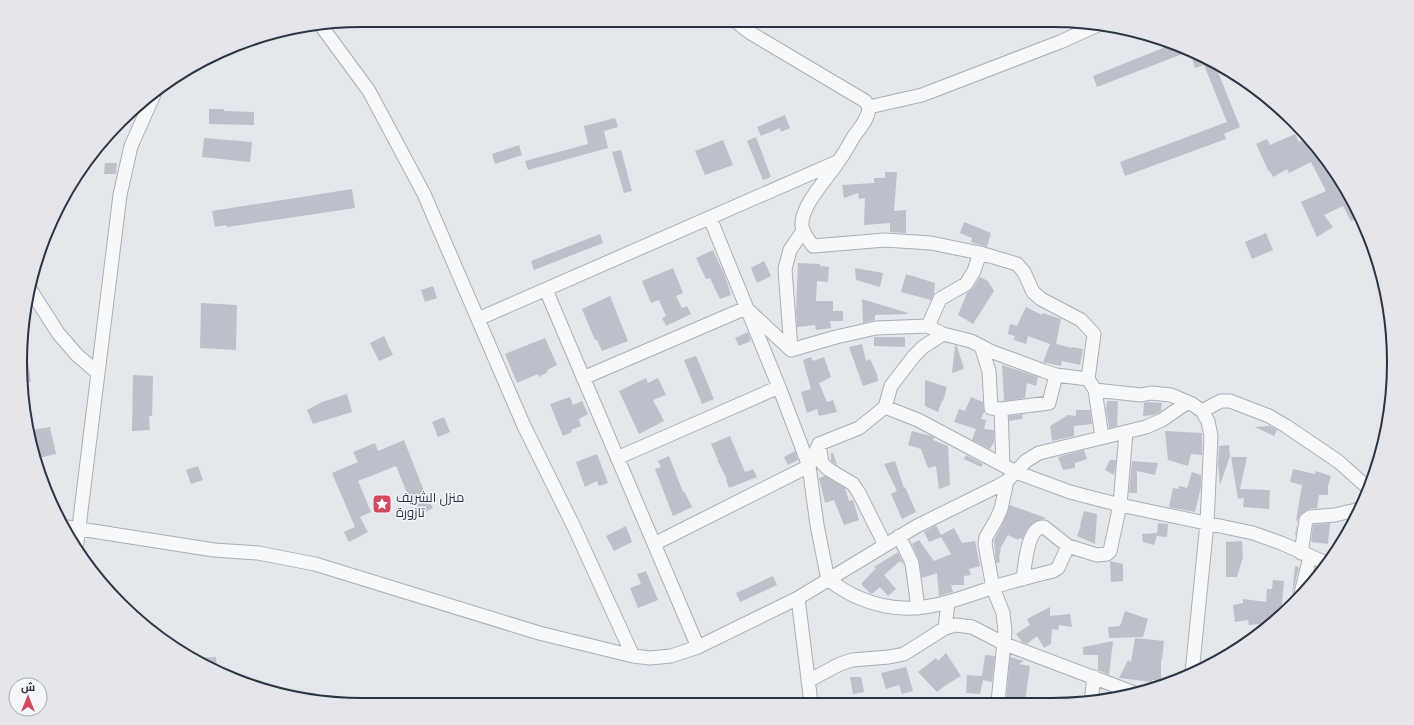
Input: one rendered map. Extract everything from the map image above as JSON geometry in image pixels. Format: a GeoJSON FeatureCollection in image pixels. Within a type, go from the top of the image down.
{"type":"FeatureCollection","features":[{"type":"Feature","properties":{"kind":"street"},"geometry":{"type":"LineString","coordinates":[[743,27],[865,101],[869,107],[869,112],[864,121],[838,162],[815,194],[803,216],[803,231],[812,246],[885,240],[931,243],[980,253],[1017,264],[1024,272],[1034,292],[1041,299],[1081,320],[1094,334],[1088,379],[1095,390],[1102,437]]}},
{"type":"Feature","properties":{"kind":"street"},"geometry":{"type":"LineString","coordinates":[[869,107],[922,95],[1060,42],[1088,29]]}},
{"type":"Feature","properties":{"kind":"street"},"geometry":{"type":"LineString","coordinates":[[324,30],[369,91],[424,194],[524,426],[574,527],[633,656]]}},
{"type":"Feature","properties":{"kind":"street"},"geometry":{"type":"LineString","coordinates":[[151,102],[131,146],[120,195],[98,373],[73,528],[214,550],[258,553],[315,564],[539,633],[633,656],[650,658],[671,656],[698,647],[798,598],[899,536],[1012,477],[1026,461],[1039,453],[1146,427],[1162,420],[1188,402]]}},
{"type":"Feature","properties":{"kind":"street"},"geometry":{"type":"LineString","coordinates":[[478,320],[838,162]]}},
{"type":"Feature","properties":{"kind":"street"},"geometry":{"type":"LineString","coordinates":[[710,218],[779,387],[809,466],[817,525],[828,580],[857,597],[879,604],[907,609],[918,608],[948,603],[1024,578],[1053,571],[1058,568],[1068,546]]}},
{"type":"Feature","properties":{"kind":"street"},"geometry":{"type":"LineString","coordinates":[[791,350],[785,269],[790,250],[803,231]]}},
{"type":"Feature","properties":{"kind":"street"},"geometry":{"type":"LineString","coordinates":[[928,326],[940,299],[966,284],[974,271],[980,253]]}},
{"type":"Feature","properties":{"kind":"street"},"geometry":{"type":"LineString","coordinates":[[546,290],[698,647]]}},
{"type":"Feature","properties":{"kind":"street"},"geometry":{"type":"LineString","coordinates":[[34,295],[58,333],[78,355],[98,373]]}},
{"type":"Feature","properties":{"kind":"street"},"geometry":{"type":"LineString","coordinates":[[746,308],[791,350]]}},
{"type":"Feature","properties":{"kind":"street"},"geometry":{"type":"LineString","coordinates":[[583,378],[746,308]]}},
{"type":"Feature","properties":{"kind":"street"},"geometry":{"type":"LineString","coordinates":[[791,350],[836,337],[876,328],[928,326],[943,334],[971,341],[990,351],[1056,375],[1088,379]]}},
{"type":"Feature","properties":{"kind":"street"},"geometry":{"type":"LineString","coordinates":[[654,544],[809,466],[819,444],[859,428],[885,407],[891,386],[910,360],[923,347],[943,334]]}},
{"type":"Feature","properties":{"kind":"street"},"geometry":{"type":"LineString","coordinates":[[980,346],[989,371],[991,408],[1001,409],[1049,403],[1056,375]]}},
{"type":"Feature","properties":{"kind":"street"},"geometry":{"type":"LineString","coordinates":[[617,458],[779,387]]}},
{"type":"Feature","properties":{"kind":"street"},"geometry":{"type":"LineString","coordinates":[[1095,390],[1142,395],[1152,393],[1171,395],[1188,402],[1202,411],[1208,421],[1211,436],[1208,523],[1193,666]]}},
{"type":"Feature","properties":{"kind":"street"},"geometry":{"type":"LineString","coordinates":[[1202,411],[1221,400],[1230,401],[1269,416],[1339,462],[1364,484]]}},
{"type":"Feature","properties":{"kind":"street"},"geometry":{"type":"LineString","coordinates":[[885,407],[918,420],[1003,465],[1012,477],[1120,505],[1253,533],[1281,543],[1321,562]]}},
{"type":"Feature","properties":{"kind":"street"},"geometry":{"type":"LineString","coordinates":[[1001,409],[1003,465]]}},
{"type":"Feature","properties":{"kind":"street"},"geometry":{"type":"LineString","coordinates":[[1024,578],[1026,553],[1030,542],[1040,527],[1044,527],[1068,546],[1097,555],[1107,554],[1110,551],[1120,505],[1126,432]]}},
{"type":"Feature","properties":{"kind":"street"},"geometry":{"type":"LineString","coordinates":[[819,444],[822,463],[828,469],[853,484],[859,493],[885,546]]}},
{"type":"Feature","properties":{"kind":"street"},"geometry":{"type":"LineString","coordinates":[[998,698],[1005,632],[1003,613],[993,588],[985,544],[986,537],[1001,510],[1012,477]]}},
{"type":"Feature","properties":{"kind":"street"},"geometry":{"type":"LineString","coordinates":[[1301,587],[1305,555],[1306,520],[1308,518],[1335,515],[1352,511]]}},
{"type":"Feature","properties":{"kind":"street"},"geometry":{"type":"LineString","coordinates":[[899,536],[912,563],[918,608]]}},
{"type":"Feature","properties":{"kind":"street"},"geometry":{"type":"LineString","coordinates":[[798,598],[810,698]]}},
{"type":"Feature","properties":{"kind":"street"},"geometry":{"type":"LineString","coordinates":[[945,628],[948,603]]}},
{"type":"Feature","properties":{"kind":"street"},"geometry":{"type":"LineString","coordinates":[[808,681],[840,664],[852,660],[889,657],[904,654],[945,628],[956,624],[972,627],[1005,644],[1126,690]]}},
{"type":"Feature","properties":{"kind":"street"},"geometry":{"type":"LineString","coordinates":[[1092,695],[1094,677]]}},
{"type":"Feature","properties":{"kind":"building"},"geometry":{"type":"Polygon","coordinates":[[[1165,47],[1182,54],[1097,87],[1093,76],[1165,47]]]}},
{"type":"Feature","properties":{"kind":"building"},"geometry":{"type":"Polygon","coordinates":[[[1192,58],[1218,71],[1240,127],[1224,134],[1226,139],[1125,176],[1120,162],[1227,122],[1204,65],[1195,68],[1192,58]]]}},
{"type":"Feature","properties":{"kind":"building"},"geometry":{"type":"Polygon","coordinates":[[[209,109],[254,112],[254,125],[209,124],[209,109]]]}},
{"type":"Feature","properties":{"kind":"building"},"geometry":{"type":"Polygon","coordinates":[[[785,115],[790,128],[781,132],[780,128],[761,136],[757,127],[785,115]]]}},
{"type":"Feature","properties":{"kind":"building"},"geometry":{"type":"Polygon","coordinates":[[[615,118],[618,127],[604,131],[608,148],[528,170],[525,161],[588,144],[584,126],[615,118]]]}},
{"type":"Feature","properties":{"kind":"building"},"geometry":{"type":"Polygon","coordinates":[[[1295,134],[1299,142],[1303,140],[1330,176],[1354,219],[1351,221],[1343,206],[1324,215],[1333,227],[1317,237],[1301,202],[1326,191],[1311,162],[1289,173],[1287,169],[1273,177],[1270,171],[1269,172],[1256,144],[1267,139],[1270,145],[1295,134]]]}},
{"type":"Feature","properties":{"kind":"building"},"geometry":{"type":"Polygon","coordinates":[[[756,137],[771,177],[763,180],[747,141],[756,137]]]}},
{"type":"Feature","properties":{"kind":"building"},"geometry":{"type":"Polygon","coordinates":[[[204,138],[252,142],[250,162],[202,157],[204,138]]]}},
{"type":"Feature","properties":{"kind":"building"},"geometry":{"type":"Polygon","coordinates":[[[723,140],[733,165],[705,175],[695,151],[723,140]]]}},
{"type":"Feature","properties":{"kind":"building"},"geometry":{"type":"Polygon","coordinates":[[[519,145],[522,155],[495,164],[492,154],[519,145]]]}},
{"type":"Feature","properties":{"kind":"building"},"geometry":{"type":"Polygon","coordinates":[[[621,150],[632,191],[624,193],[612,152],[621,150]]]}},
{"type":"Feature","properties":{"kind":"building"},"geometry":{"type":"Polygon","coordinates":[[[105,163],[117,163],[116,174],[104,174],[105,163]]]}},
{"type":"Feature","properties":{"kind":"building"},"geometry":{"type":"Polygon","coordinates":[[[885,172],[897,172],[894,211],[906,210],[906,233],[890,232],[890,223],[864,225],[865,198],[859,199],[858,193],[844,198],[842,185],[874,183],[874,178],[885,178],[885,172]]]}},
{"type":"Feature","properties":{"kind":"building"},"geometry":{"type":"Polygon","coordinates":[[[352,189],[355,208],[227,227],[226,225],[215,227],[212,211],[352,189]]]}},
{"type":"Feature","properties":{"kind":"building"},"geometry":{"type":"Polygon","coordinates":[[[964,222],[991,233],[987,247],[971,242],[972,238],[960,233],[964,222]]]}},
{"type":"Feature","properties":{"kind":"building"},"geometry":{"type":"Polygon","coordinates":[[[1266,233],[1273,250],[1252,259],[1245,242],[1266,233]]]}},
{"type":"Feature","properties":{"kind":"building"},"geometry":{"type":"Polygon","coordinates":[[[600,234],[603,243],[534,270],[531,261],[600,234]]]}},
{"type":"Feature","properties":{"kind":"building"},"geometry":{"type":"Polygon","coordinates":[[[713,250],[725,276],[731,295],[720,299],[710,278],[706,279],[696,258],[713,250]]]}},
{"type":"Feature","properties":{"kind":"building"},"geometry":{"type":"Polygon","coordinates":[[[764,261],[771,276],[757,283],[751,268],[764,261]]]}},
{"type":"Feature","properties":{"kind":"building"},"geometry":{"type":"Polygon","coordinates":[[[798,263],[820,264],[820,266],[829,267],[828,282],[817,281],[816,301],[833,301],[833,311],[843,311],[843,321],[830,321],[831,328],[816,330],[815,325],[797,327],[796,310],[798,263]]]}},
{"type":"Feature","properties":{"kind":"building"},"geometry":{"type":"Polygon","coordinates":[[[673,268],[683,293],[676,296],[682,308],[687,306],[691,314],[666,326],[662,318],[666,316],[659,300],[651,303],[642,281],[673,268]]]}},
{"type":"Feature","properties":{"kind":"building"},"geometry":{"type":"Polygon","coordinates":[[[855,268],[883,273],[880,287],[856,280],[855,268]]]}},
{"type":"Feature","properties":{"kind":"building"},"geometry":{"type":"Polygon","coordinates":[[[906,274],[935,283],[934,294],[931,300],[901,292],[906,274]]]}},
{"type":"Feature","properties":{"kind":"building"},"geometry":{"type":"Polygon","coordinates":[[[980,277],[988,281],[994,291],[973,324],[958,315],[967,293],[973,288],[980,277]]]}},
{"type":"Feature","properties":{"kind":"building"},"geometry":{"type":"Polygon","coordinates":[[[433,286],[437,298],[425,302],[421,290],[433,286]]]}},
{"type":"Feature","properties":{"kind":"building"},"geometry":{"type":"Polygon","coordinates":[[[610,296],[628,341],[602,351],[597,340],[595,340],[582,309],[610,296]]]}},
{"type":"Feature","properties":{"kind":"building"},"geometry":{"type":"Polygon","coordinates":[[[862,299],[908,314],[875,315],[875,320],[863,323],[862,299]]]}},
{"type":"Feature","properties":{"kind":"building"},"geometry":{"type":"Polygon","coordinates":[[[201,303],[237,305],[236,350],[200,348],[201,303]]]}},
{"type":"Feature","properties":{"kind":"building"},"geometry":{"type":"Polygon","coordinates":[[[1026,307],[1042,315],[1043,313],[1061,319],[1056,344],[1083,349],[1080,365],[1062,361],[1061,366],[1043,362],[1050,344],[1028,336],[1026,344],[1014,340],[1015,336],[1008,334],[1010,324],[1017,326],[1026,307]]]}},
{"type":"Feature","properties":{"kind":"building"},"geometry":{"type":"Polygon","coordinates":[[[748,332],[751,341],[739,346],[735,338],[748,332]]]}},
{"type":"Feature","properties":{"kind":"building"},"geometry":{"type":"Polygon","coordinates":[[[384,336],[393,355],[379,361],[370,343],[384,336]]]}},
{"type":"Feature","properties":{"kind":"building"},"geometry":{"type":"Polygon","coordinates":[[[874,337],[905,337],[905,347],[874,346],[874,337]]]}},
{"type":"Feature","properties":{"kind":"building"},"geometry":{"type":"Polygon","coordinates":[[[545,338],[557,365],[547,370],[548,372],[539,377],[538,374],[517,383],[505,354],[545,338]]]}},
{"type":"Feature","properties":{"kind":"building"},"geometry":{"type":"Polygon","coordinates":[[[862,344],[866,361],[870,359],[877,374],[878,381],[863,386],[849,347],[862,344]]]}},
{"type":"Feature","properties":{"kind":"building"},"geometry":{"type":"Polygon","coordinates":[[[955,345],[957,346],[964,369],[952,373],[955,345]]]}},
{"type":"Feature","properties":{"kind":"building"},"geometry":{"type":"Polygon","coordinates":[[[696,356],[714,399],[702,404],[684,360],[696,356]]]}},
{"type":"Feature","properties":{"kind":"building"},"geometry":{"type":"Polygon","coordinates":[[[27,357],[31,382],[28,383],[27,357]]]}},
{"type":"Feature","properties":{"kind":"building"},"geometry":{"type":"Polygon","coordinates":[[[811,357],[813,361],[824,357],[831,377],[819,383],[827,402],[833,400],[837,412],[819,416],[817,409],[807,413],[801,392],[811,389],[803,360],[811,357]]]}},
{"type":"Feature","properties":{"kind":"building"},"geometry":{"type":"Polygon","coordinates":[[[1002,365],[1038,377],[1036,386],[1027,383],[1025,398],[1004,401],[1002,365]]]}},
{"type":"Feature","properties":{"kind":"building"},"geometry":{"type":"Polygon","coordinates":[[[133,375],[153,376],[152,416],[149,416],[150,430],[132,431],[133,375]]]}},
{"type":"Feature","properties":{"kind":"building"},"geometry":{"type":"Polygon","coordinates":[[[646,378],[648,383],[658,378],[666,395],[653,400],[664,421],[639,434],[619,391],[646,378]]]}},
{"type":"Feature","properties":{"kind":"building"},"geometry":{"type":"Polygon","coordinates":[[[925,380],[947,387],[938,412],[925,406],[925,380]]]}},
{"type":"Feature","properties":{"kind":"building"},"geometry":{"type":"Polygon","coordinates":[[[347,394],[352,412],[313,424],[307,410],[322,402],[347,394]]]}},
{"type":"Feature","properties":{"kind":"building"},"geometry":{"type":"Polygon","coordinates":[[[570,397],[573,405],[582,401],[588,414],[579,419],[581,426],[571,430],[572,432],[563,436],[550,404],[570,397]]]}},
{"type":"Feature","properties":{"kind":"building"},"geometry":{"type":"Polygon","coordinates":[[[971,397],[983,402],[984,412],[981,419],[986,420],[984,429],[994,430],[994,442],[990,449],[972,440],[976,429],[954,422],[959,409],[965,411],[971,397]]]}},
{"type":"Feature","properties":{"kind":"building"},"geometry":{"type":"Polygon","coordinates":[[[1107,401],[1118,401],[1117,426],[1109,428],[1106,409],[1107,401]]]}},
{"type":"Feature","properties":{"kind":"building"},"geometry":{"type":"Polygon","coordinates":[[[1144,403],[1162,403],[1161,411],[1154,415],[1143,416],[1144,403]]]}},
{"type":"Feature","properties":{"kind":"building"},"geometry":{"type":"Polygon","coordinates":[[[1076,410],[1090,410],[1092,424],[1074,426],[1074,436],[1052,441],[1050,426],[1068,415],[1076,416],[1076,410]]]}},
{"type":"Feature","properties":{"kind":"building"},"geometry":{"type":"Polygon","coordinates":[[[1023,414],[1022,419],[1009,421],[1009,416],[1023,414]]]}},
{"type":"Feature","properties":{"kind":"building"},"geometry":{"type":"Polygon","coordinates":[[[444,417],[450,432],[438,437],[432,422],[444,417]]]}},
{"type":"Feature","properties":{"kind":"building"},"geometry":{"type":"Polygon","coordinates":[[[1270,426],[1277,430],[1274,436],[1255,427],[1270,426]]]}},
{"type":"Feature","properties":{"kind":"building"},"geometry":{"type":"Polygon","coordinates":[[[50,427],[56,454],[41,457],[33,430],[50,427]]]}},
{"type":"Feature","properties":{"kind":"building"},"geometry":{"type":"Polygon","coordinates":[[[912,431],[934,437],[933,440],[948,446],[950,485],[939,489],[936,466],[928,468],[921,449],[908,445],[912,431]]]}},
{"type":"Feature","properties":{"kind":"building"},"geometry":{"type":"Polygon","coordinates":[[[1165,431],[1202,433],[1202,455],[1191,454],[1188,466],[1168,460],[1165,431]]]}},
{"type":"Feature","properties":{"kind":"building"},"geometry":{"type":"Polygon","coordinates":[[[730,436],[745,472],[753,469],[757,477],[729,488],[727,479],[711,444],[730,436]]]}},
{"type":"Feature","properties":{"kind":"building"},"geometry":{"type":"Polygon","coordinates":[[[404,440],[424,491],[433,508],[421,514],[412,496],[409,498],[396,466],[358,481],[371,512],[360,517],[368,532],[349,542],[344,532],[355,527],[332,473],[358,462],[353,452],[375,443],[378,451],[404,440]]]}},
{"type":"Feature","properties":{"kind":"building"},"geometry":{"type":"Polygon","coordinates":[[[1229,445],[1230,456],[1220,485],[1218,465],[1219,446],[1229,445]]]}},
{"type":"Feature","properties":{"kind":"building"},"geometry":{"type":"Polygon","coordinates":[[[1084,450],[1087,459],[1075,463],[1075,468],[1063,470],[1058,457],[1084,450]]]}},
{"type":"Feature","properties":{"kind":"building"},"geometry":{"type":"Polygon","coordinates":[[[795,451],[798,460],[788,465],[784,457],[795,451]]]}},
{"type":"Feature","properties":{"kind":"building"},"geometry":{"type":"Polygon","coordinates":[[[831,453],[833,453],[837,465],[831,461],[831,453]]]}},
{"type":"Feature","properties":{"kind":"building"},"geometry":{"type":"Polygon","coordinates":[[[597,454],[608,483],[599,486],[597,481],[585,487],[576,462],[597,454]]]}},
{"type":"Feature","properties":{"kind":"building"},"geometry":{"type":"Polygon","coordinates":[[[966,455],[983,464],[981,467],[964,459],[966,455]]]}},
{"type":"Feature","properties":{"kind":"building"},"geometry":{"type":"Polygon","coordinates":[[[669,456],[683,492],[684,491],[692,507],[673,516],[655,469],[661,467],[658,461],[669,456]]]}},
{"type":"Feature","properties":{"kind":"building"},"geometry":{"type":"Polygon","coordinates":[[[1231,457],[1247,457],[1240,489],[1270,490],[1269,509],[1243,507],[1244,498],[1238,499],[1231,457]]]}},
{"type":"Feature","properties":{"kind":"building"},"geometry":{"type":"Polygon","coordinates":[[[1110,460],[1116,460],[1114,475],[1105,470],[1110,460]]]}},
{"type":"Feature","properties":{"kind":"building"},"geometry":{"type":"Polygon","coordinates":[[[895,461],[904,488],[905,487],[916,512],[902,519],[891,494],[897,491],[884,464],[895,461]]]}},
{"type":"Feature","properties":{"kind":"building"},"geometry":{"type":"Polygon","coordinates":[[[1132,461],[1158,463],[1155,475],[1137,471],[1137,493],[1129,493],[1132,461]]]}},
{"type":"Feature","properties":{"kind":"building"},"geometry":{"type":"Polygon","coordinates":[[[198,466],[203,480],[191,484],[186,470],[198,466]]]}},
{"type":"Feature","properties":{"kind":"building"},"geometry":{"type":"Polygon","coordinates":[[[1293,469],[1315,474],[1316,471],[1331,476],[1328,486],[1328,495],[1319,495],[1317,508],[1309,509],[1301,514],[1296,521],[1302,485],[1290,482],[1293,469]]]}},
{"type":"Feature","properties":{"kind":"building"},"geometry":{"type":"Polygon","coordinates":[[[1192,472],[1201,475],[1201,487],[1195,512],[1169,507],[1173,488],[1179,489],[1179,486],[1187,488],[1192,472]]]}},
{"type":"Feature","properties":{"kind":"building"},"geometry":{"type":"Polygon","coordinates":[[[825,476],[845,488],[849,501],[853,500],[859,520],[844,525],[834,500],[825,503],[819,478],[825,476]]]}},
{"type":"Feature","properties":{"kind":"building"},"geometry":{"type":"Polygon","coordinates":[[[1010,505],[1046,518],[1033,523],[1027,529],[1022,539],[1019,538],[1018,540],[1008,535],[1001,547],[999,557],[1000,562],[996,563],[994,540],[1010,505]]]}},
{"type":"Feature","properties":{"kind":"building"},"geometry":{"type":"Polygon","coordinates":[[[1084,511],[1097,514],[1095,544],[1077,536],[1084,511]]]}},
{"type":"Feature","properties":{"kind":"building"},"geometry":{"type":"Polygon","coordinates":[[[1158,523],[1168,524],[1167,537],[1157,535],[1154,545],[1143,542],[1142,534],[1157,533],[1158,523]]]}},
{"type":"Feature","properties":{"kind":"building"},"geometry":{"type":"Polygon","coordinates":[[[1330,523],[1328,544],[1311,542],[1313,525],[1330,523]]]}},
{"type":"Feature","properties":{"kind":"building"},"geometry":{"type":"Polygon","coordinates":[[[936,525],[941,535],[954,528],[962,543],[975,541],[980,566],[969,569],[971,575],[964,576],[964,585],[951,585],[953,592],[939,596],[937,573],[922,578],[919,560],[912,544],[919,540],[934,561],[951,554],[941,537],[929,542],[924,532],[936,525]]]}},
{"type":"Feature","properties":{"kind":"building"},"geometry":{"type":"Polygon","coordinates":[[[626,526],[632,542],[614,551],[606,536],[626,526]]]}},
{"type":"Feature","properties":{"kind":"building"},"geometry":{"type":"Polygon","coordinates":[[[1242,541],[1243,557],[1237,577],[1226,577],[1226,542],[1242,541]]]}},
{"type":"Feature","properties":{"kind":"building"},"geometry":{"type":"Polygon","coordinates":[[[898,552],[904,565],[900,561],[884,575],[896,589],[888,596],[880,587],[872,594],[870,593],[861,584],[876,568],[874,567],[898,552]]]}},
{"type":"Feature","properties":{"kind":"building"},"geometry":{"type":"Polygon","coordinates":[[[1110,561],[1123,564],[1123,581],[1111,582],[1110,561]]]}},
{"type":"Feature","properties":{"kind":"building"},"geometry":{"type":"Polygon","coordinates":[[[1295,566],[1299,567],[1292,595],[1295,566]]]}},
{"type":"Feature","properties":{"kind":"building"},"geometry":{"type":"Polygon","coordinates":[[[646,571],[658,600],[638,608],[630,588],[641,584],[637,574],[646,571]]]}},
{"type":"Feature","properties":{"kind":"building"},"geometry":{"type":"Polygon","coordinates":[[[773,576],[777,585],[740,602],[736,593],[773,576]]]}},
{"type":"Feature","properties":{"kind":"building"},"geometry":{"type":"Polygon","coordinates":[[[1273,580],[1284,581],[1282,607],[1273,615],[1259,627],[1259,624],[1249,625],[1248,620],[1235,622],[1233,605],[1243,603],[1243,599],[1266,602],[1267,589],[1272,589],[1273,580]]]}},
{"type":"Feature","properties":{"kind":"building"},"geometry":{"type":"Polygon","coordinates":[[[1050,607],[1050,616],[1070,614],[1072,627],[1059,625],[1058,630],[1052,629],[1051,644],[1044,648],[1037,636],[1027,644],[1022,642],[1016,634],[1030,625],[1027,619],[1050,607]]]}},
{"type":"Feature","properties":{"kind":"building"},"geometry":{"type":"Polygon","coordinates":[[[1125,611],[1148,619],[1143,637],[1109,638],[1108,627],[1120,626],[1125,611]]]}},
{"type":"Feature","properties":{"kind":"building"},"geometry":{"type":"Polygon","coordinates":[[[1135,638],[1164,641],[1161,660],[1161,679],[1152,680],[1152,682],[1119,678],[1128,660],[1131,662],[1135,638]]]}},
{"type":"Feature","properties":{"kind":"building"},"geometry":{"type":"Polygon","coordinates":[[[1113,641],[1109,675],[1098,670],[1098,655],[1083,655],[1083,647],[1113,641]]]}},
{"type":"Feature","properties":{"kind":"building"},"geometry":{"type":"Polygon","coordinates":[[[946,653],[961,676],[937,692],[918,672],[936,658],[938,661],[946,653]]]}},
{"type":"Feature","properties":{"kind":"building"},"geometry":{"type":"Polygon","coordinates":[[[985,655],[995,656],[992,682],[983,680],[980,694],[966,693],[967,675],[982,676],[985,655]]]}},
{"type":"Feature","properties":{"kind":"building"},"geometry":{"type":"Polygon","coordinates":[[[216,657],[217,664],[214,663],[204,658],[216,657]]]}},
{"type":"Feature","properties":{"kind":"building"},"geometry":{"type":"Polygon","coordinates":[[[1010,657],[1024,661],[1019,664],[1030,666],[1026,698],[1006,698],[1010,657]]]}},
{"type":"Feature","properties":{"kind":"building"},"geometry":{"type":"Polygon","coordinates":[[[906,667],[913,691],[902,694],[899,685],[886,689],[881,673],[906,667]]]}},
{"type":"Feature","properties":{"kind":"building"},"geometry":{"type":"Polygon","coordinates":[[[850,677],[861,677],[864,692],[853,694],[850,677]]]}},
{"type":"Feature","properties":{"kind":"place","name":"منزل الشريف تازورة"},"geometry":{"type":"Point","coordinates":[382,504]}}]}
